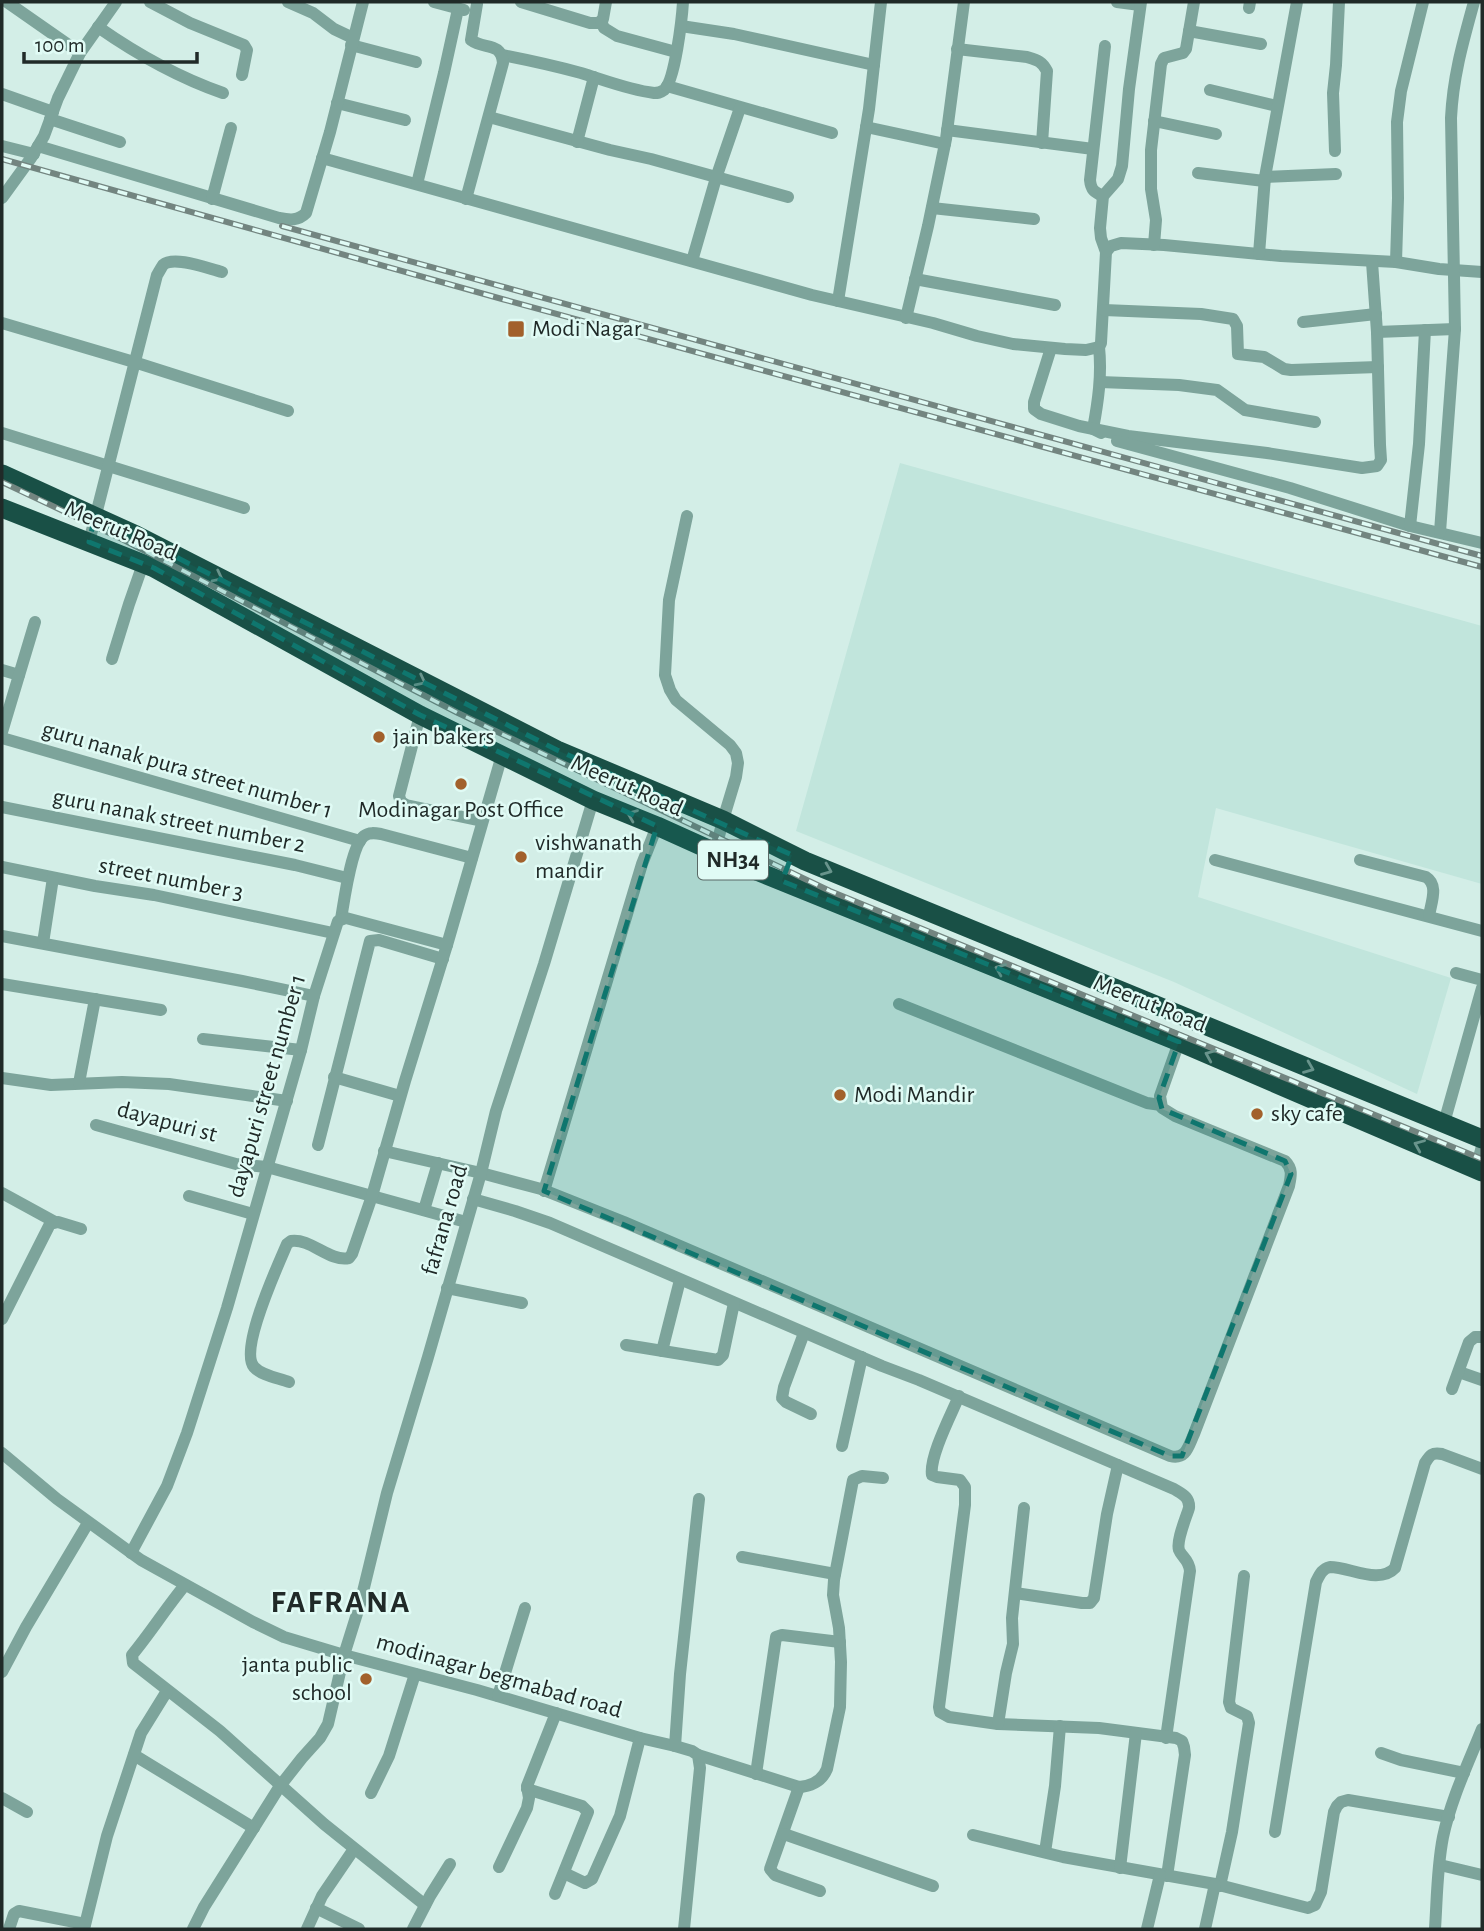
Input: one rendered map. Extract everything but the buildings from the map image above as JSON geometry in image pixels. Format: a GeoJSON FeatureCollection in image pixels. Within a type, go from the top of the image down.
{"type":"FeatureCollection","features":[{"type":"Feature","properties":{"kind":"highway","name":"Meerut Road"},"geometry":{"type":"LineString","coordinates":[[2,474],[136,535],[557,751],[723,820],[792,855],[1482,1139]]}},
{"type":"Feature","properties":{"kind":"highway","name":"Meerut Road"},"geometry":{"type":"LineString","coordinates":[[2,508],[154,568],[419,715],[593,800],[782,881],[1180,1042],[1479,1171]]}},
{"type":"Feature","properties":{"kind":"highway"},"geometry":{"type":"LineString","coordinates":[[782,881],[792,855]]}},
{"type":"Feature","properties":{"kind":"street"},"geometry":{"type":"LineString","coordinates":[[2,198],[36,150],[80,53],[116,2]]}},
{"type":"Feature","properties":{"kind":"street"},"geometry":{"type":"LineString","coordinates":[[150,2],[190,23],[244,45],[247,50],[242,75]]}},
{"type":"Feature","properties":{"kind":"street"},"geometry":{"type":"LineString","coordinates":[[288,2],[313,13],[352,41],[416,62]]}},
{"type":"Feature","properties":{"kind":"street"},"geometry":{"type":"LineString","coordinates":[[2,146],[36,150],[279,218],[293,220],[301,217],[306,212],[322,158],[363,2]]}},
{"type":"Feature","properties":{"kind":"street"},"geometry":{"type":"LineString","coordinates":[[521,2],[590,23],[601,21]]}},
{"type":"Feature","properties":{"kind":"street"},"geometry":{"type":"LineString","coordinates":[[601,21],[606,2]]}},
{"type":"Feature","properties":{"kind":"street"},"geometry":{"type":"LineString","coordinates":[[478,3],[471,40],[474,44],[497,49],[502,54],[660,93],[667,86],[676,52],[682,2]]}},
{"type":"Feature","properties":{"kind":"street"},"geometry":{"type":"LineString","coordinates":[[838,302],[866,127],[881,2]]}},
{"type":"Feature","properties":{"kind":"street"},"geometry":{"type":"LineString","coordinates":[[906,318],[945,144],[964,2]]}},
{"type":"Feature","properties":{"kind":"street"},"geometry":{"type":"LineString","coordinates":[[1093,429],[1100,382],[1099,347],[1104,310],[1106,252],[1100,228],[1103,197],[1118,179],[1122,166],[1140,3],[1117,2]]}},
{"type":"Feature","properties":{"kind":"street"},"geometry":{"type":"LineString","coordinates":[[1154,245],[1156,220],[1150,176],[1161,64],[1164,58],[1183,53],[1186,49],[1194,2]]}},
{"type":"Feature","properties":{"kind":"street"},"geometry":{"type":"LineString","coordinates":[[1259,254],[1265,179],[1297,2]]}},
{"type":"Feature","properties":{"kind":"street"},"geometry":{"type":"LineString","coordinates":[[1335,151],[1333,93],[1339,2]]}},
{"type":"Feature","properties":{"kind":"street"},"geometry":{"type":"LineString","coordinates":[[1396,262],[1397,122],[1401,91],[1423,2]]}},
{"type":"Feature","properties":{"kind":"street"},"geometry":{"type":"LineString","coordinates":[[1440,533],[1455,329],[1452,89],[1474,2]]}},
{"type":"Feature","properties":{"kind":"street"},"geometry":{"type":"LineString","coordinates":[[13,3],[80,53]]}},
{"type":"Feature","properties":{"kind":"street"},"geometry":{"type":"LineString","coordinates":[[440,3],[466,10],[478,3]]}},
{"type":"Feature","properties":{"kind":"street"},"geometry":{"type":"LineString","coordinates":[[417,184],[457,9]]}},
{"type":"Feature","properties":{"kind":"street"},"geometry":{"type":"LineString","coordinates":[[601,21],[607,31],[617,36],[676,52]]}},
{"type":"Feature","properties":{"kind":"street"},"geometry":{"type":"LineString","coordinates":[[681,26],[734,34],[874,65]]}},
{"type":"Feature","properties":{"kind":"street"},"geometry":{"type":"LineString","coordinates":[[98,27],[162,68],[223,93]]}},
{"type":"Feature","properties":{"kind":"street"},"geometry":{"type":"LineString","coordinates":[[1189,31],[1261,44]]}},
{"type":"Feature","properties":{"kind":"street"},"geometry":{"type":"LineString","coordinates":[[1103,197],[1091,188],[1105,46]]}},
{"type":"Feature","properties":{"kind":"street"},"geometry":{"type":"LineString","coordinates":[[957,49],[1027,57],[1044,64],[1047,71],[1042,143]]}},
{"type":"Feature","properties":{"kind":"street"},"geometry":{"type":"LineString","coordinates":[[466,199],[503,64],[502,54]]}},
{"type":"Feature","properties":{"kind":"street"},"geometry":{"type":"LineString","coordinates":[[577,142],[594,77]]}},
{"type":"Feature","properties":{"kind":"street"},"geometry":{"type":"LineString","coordinates":[[667,86],[832,133]]}},
{"type":"Feature","properties":{"kind":"street"},"geometry":{"type":"LineString","coordinates":[[1210,90],[1277,106]]}},
{"type":"Feature","properties":{"kind":"street"},"geometry":{"type":"LineString","coordinates":[[2,94],[120,142]]}},
{"type":"Feature","properties":{"kind":"street"},"geometry":{"type":"LineString","coordinates":[[337,103],[405,120]]}},
{"type":"Feature","properties":{"kind":"street"},"geometry":{"type":"LineString","coordinates":[[692,261],[740,108]]}},
{"type":"Feature","properties":{"kind":"street"},"geometry":{"type":"LineString","coordinates":[[489,117],[788,197]]}},
{"type":"Feature","properties":{"kind":"street"},"geometry":{"type":"LineString","coordinates":[[1154,121],[1216,134]]}},
{"type":"Feature","properties":{"kind":"street"},"geometry":{"type":"LineString","coordinates":[[866,127],[945,144]]}},
{"type":"Feature","properties":{"kind":"street"},"geometry":{"type":"LineString","coordinates":[[212,199],[231,128]]}},
{"type":"Feature","properties":{"kind":"street"},"geometry":{"type":"LineString","coordinates":[[947,130],[1093,149]]}},
{"type":"Feature","properties":{"kind":"street"},"geometry":{"type":"LineString","coordinates":[[322,158],[838,302],[1013,344],[1086,350],[1099,347]]}},
{"type":"Feature","properties":{"kind":"street"},"geometry":{"type":"LineString","coordinates":[[1198,173],[1265,179],[1336,174]]}},
{"type":"Feature","properties":{"kind":"street"},"geometry":{"type":"LineString","coordinates":[[932,208],[1034,219]]}},
{"type":"Feature","properties":{"kind":"street"},"geometry":{"type":"LineString","coordinates":[[1106,252],[1111,246],[1121,243],[1396,262],[1438,270],[1482,272]]}},
{"type":"Feature","properties":{"kind":"street"},"geometry":{"type":"LineString","coordinates":[[89,542],[157,275],[163,265],[180,261],[222,272]]}},
{"type":"Feature","properties":{"kind":"street"},"geometry":{"type":"LineString","coordinates":[[1051,348],[1034,402],[1034,409],[1041,414],[1079,426],[1128,436],[1362,468],[1377,466],[1381,460],[1377,332],[1371,262]]}},
{"type":"Feature","properties":{"kind":"street"},"geometry":{"type":"LineString","coordinates":[[915,279],[1055,305]]}},
{"type":"Feature","properties":{"kind":"street"},"geometry":{"type":"LineString","coordinates":[[1104,310],[1189,313],[1233,319],[1237,326],[1238,354],[1264,358],[1284,369],[1378,367]]}},
{"type":"Feature","properties":{"kind":"street"},"geometry":{"type":"LineString","coordinates":[[1303,322],[1376,314]]}},
{"type":"Feature","properties":{"kind":"street"},"geometry":{"type":"LineString","coordinates":[[2,323],[288,411]]}},
{"type":"Feature","properties":{"kind":"street"},"geometry":{"type":"LineString","coordinates":[[1377,332],[1455,329]]}},
{"type":"Feature","properties":{"kind":"street"},"geometry":{"type":"LineString","coordinates":[[1410,526],[1420,430],[1425,330]]}},
{"type":"Feature","properties":{"kind":"street"},"geometry":{"type":"LineString","coordinates":[[1100,382],[1179,385],[1217,390],[1245,410],[1315,422]]}},
{"type":"Feature","properties":{"kind":"street"},"geometry":{"type":"LineString","coordinates":[[1093,429],[1116,441],[1290,488],[1410,526],[1482,542]]}},
{"type":"Feature","properties":{"kind":"street"},"geometry":{"type":"LineString","coordinates":[[2,433],[244,509]]}},
{"type":"Feature","properties":{"kind":"street"},"geometry":{"type":"LineString","coordinates":[[687,516],[669,600],[665,675],[676,701],[730,745],[736,753],[736,777],[715,852]]}},
{"type":"Feature","properties":{"kind":"street"},"geometry":{"type":"LineString","coordinates":[[112,659],[143,564]]}},
{"type":"Feature","properties":{"kind":"street"},"geometry":{"type":"LineString","coordinates":[[2,732],[35,622]]}},
{"type":"Feature","properties":{"kind":"street"},"geometry":{"type":"LineString","coordinates":[[2,670],[19,676]]}},
{"type":"Feature","properties":{"kind":"street"},"geometry":{"type":"LineString","coordinates":[[419,715],[399,796],[401,802],[482,821]]}},
{"type":"Feature","properties":{"kind":"street","name":"guru nanak pura street number 1"},"geometry":{"type":"LineString","coordinates":[[2,738],[360,841]]}},
{"type":"Feature","properties":{"kind":"street"},"geometry":{"type":"LineString","coordinates":[[289,1382],[253,1366],[249,1356],[257,1323],[272,1280],[287,1244],[291,1241],[301,1241],[340,1259],[349,1258],[352,1254],[372,1196],[502,755]]}},
{"type":"Feature","properties":{"kind":"street","name":"fafrana road"},"geometry":{"type":"LineString","coordinates":[[193,1929],[280,1786],[325,1731],[387,1493],[481,1173],[496,1111],[593,800]]}},
{"type":"Feature","properties":{"kind":"street","name":"guru nanak street number 2"},"geometry":{"type":"LineString","coordinates":[[2,807],[295,865],[347,878]]}},
{"type":"Feature","properties":{"kind":"street"},"geometry":{"type":"LineString","coordinates":[[544,1191],[642,864],[657,826]]}},
{"type":"Feature","properties":{"kind":"street"},"geometry":{"type":"LineString","coordinates":[[447,945],[346,918],[341,919],[347,878],[360,841],[372,833],[472,858]]}},
{"type":"Feature","properties":{"kind":"street"},"geometry":{"type":"LineString","coordinates":[[1215,860],[1482,931]]}},
{"type":"Feature","properties":{"kind":"street"},"geometry":{"type":"LineString","coordinates":[[1360,860],[1431,880],[1433,893],[1429,916]]}},
{"type":"Feature","properties":{"kind":"street","name":"street number 3"},"geometry":{"type":"LineString","coordinates":[[2,867],[154,895],[333,933]]}},
{"type":"Feature","properties":{"kind":"street"},"geometry":{"type":"LineString","coordinates":[[43,943],[53,877]]}},
{"type":"Feature","properties":{"kind":"street","name":"dayapuri street number 1"},"geometry":{"type":"LineString","coordinates":[[131,1553],[167,1486],[184,1444],[227,1308],[287,1101],[314,996],[333,933],[341,919]]}},
{"type":"Feature","properties":{"kind":"street"},"geometry":{"type":"LineString","coordinates":[[2,936],[314,996]]}},
{"type":"Feature","properties":{"kind":"street"},"geometry":{"type":"LineString","coordinates":[[318,1145],[370,941],[379,940],[443,959]]}},
{"type":"Feature","properties":{"kind":"street"},"geometry":{"type":"LineString","coordinates":[[1456,973],[1482,980]]}},
{"type":"Feature","properties":{"kind":"street"},"geometry":{"type":"LineString","coordinates":[[2,984],[161,1010]]}},
{"type":"Feature","properties":{"kind":"street"},"geometry":{"type":"LineString","coordinates":[[1444,1124],[1482,988]]}},
{"type":"Feature","properties":{"kind":"street"},"geometry":{"type":"LineString","coordinates":[[79,1083],[96,999]]}},
{"type":"Feature","properties":{"kind":"street"},"geometry":{"type":"LineString","coordinates":[[899,1004],[1147,1103],[1161,1105]]}},
{"type":"Feature","properties":{"kind":"street"},"geometry":{"type":"LineString","coordinates":[[204,1040],[301,1050]]}},
{"type":"Feature","properties":{"kind":"street"},"geometry":{"type":"LineString","coordinates":[[384,1151],[481,1173],[544,1191],[624,1222],[1177,1458],[1187,1449],[1194,1434],[1292,1174],[1285,1161],[1164,1110],[1160,1096],[1180,1042]]}},
{"type":"Feature","properties":{"kind":"street"},"geometry":{"type":"LineString","coordinates":[[334,1077],[400,1096]]}},
{"type":"Feature","properties":{"kind":"street"},"geometry":{"type":"LineString","coordinates":[[2,1078],[39,1084],[169,1084],[287,1101]]}},
{"type":"Feature","properties":{"kind":"street","name":"dayapuri st"},"geometry":{"type":"LineString","coordinates":[[96,1125],[236,1164],[267,1167],[466,1222]]}},
{"type":"Feature","properties":{"kind":"street"},"geometry":{"type":"LineString","coordinates":[[1479,1171],[1482,1146]]}},
{"type":"Feature","properties":{"kind":"street"},"geometry":{"type":"LineString","coordinates":[[424,1210],[438,1163]]}},
{"type":"Feature","properties":{"kind":"street"},"geometry":{"type":"LineString","coordinates":[[2,1193],[55,1222],[81,1229]]}},
{"type":"Feature","properties":{"kind":"street"},"geometry":{"type":"LineString","coordinates":[[189,1196],[253,1214]]}},
{"type":"Feature","properties":{"kind":"street"},"geometry":{"type":"LineString","coordinates":[[473,1199],[550,1223],[804,1333],[959,1396],[1186,1496],[1190,1502],[1179,1551],[1189,1563],[1190,1571],[1166,1738]]}},
{"type":"Feature","properties":{"kind":"street"},"geometry":{"type":"LineString","coordinates":[[2,1319],[50,1224],[55,1222]]}},
{"type":"Feature","properties":{"kind":"street"},"geometry":{"type":"LineString","coordinates":[[662,1351],[680,1280]]}},
{"type":"Feature","properties":{"kind":"street"},"geometry":{"type":"LineString","coordinates":[[447,1288],[522,1303]]}},
{"type":"Feature","properties":{"kind":"street"},"geometry":{"type":"LineString","coordinates":[[626,1345],[720,1359],[734,1303]]}},
{"type":"Feature","properties":{"kind":"street"},"geometry":{"type":"LineString","coordinates":[[804,1333],[782,1398],[811,1414]]}},
{"type":"Feature","properties":{"kind":"street"},"geometry":{"type":"LineString","coordinates":[[1452,1389],[1469,1342],[1481,1334]]}},
{"type":"Feature","properties":{"kind":"street"},"geometry":{"type":"LineString","coordinates":[[842,1446],[862,1357]]}},
{"type":"Feature","properties":{"kind":"street"},"geometry":{"type":"LineString","coordinates":[[1459,1371],[1482,1380]]}},
{"type":"Feature","properties":{"kind":"street"},"geometry":{"type":"LineString","coordinates":[[959,1396],[931,1468],[932,1475],[960,1480],[965,1487],[940,1713],[949,1717],[998,1724],[1099,1728],[1182,1741],[1185,1755],[1163,1876],[1147,1929]]}},
{"type":"Feature","properties":{"kind":"street","name":"modinagar begmabad road"},"geometry":{"type":"LineString","coordinates":[[2,1453],[88,1523],[131,1553],[284,1637],[675,1746],[799,1787]]}},
{"type":"Feature","properties":{"kind":"street"},"geometry":{"type":"LineString","coordinates":[[1275,1832],[1320,1574],[1324,1568],[1331,1567],[1373,1575],[1390,1574],[1395,1568],[1425,1463],[1430,1455],[1442,1454],[1482,1469]]}},
{"type":"Feature","properties":{"kind":"street"},"geometry":{"type":"LineString","coordinates":[[1015,1594],[1082,1603],[1090,1603],[1094,1598],[1107,1514],[1118,1465]]}},
{"type":"Feature","properties":{"kind":"street"},"geometry":{"type":"LineString","coordinates":[[820,1891],[775,1875],[771,1871],[771,1865],[799,1787],[818,1781],[827,1769],[839,1707],[839,1628],[833,1595],[853,1480],[859,1477],[883,1478]]}},
{"type":"Feature","properties":{"kind":"street"},"geometry":{"type":"LineString","coordinates":[[675,1746],[698,1499]]}},
{"type":"Feature","properties":{"kind":"street"},"geometry":{"type":"LineString","coordinates":[[998,1724],[1013,1644],[1012,1618],[1024,1508]]}},
{"type":"Feature","properties":{"kind":"street"},"geometry":{"type":"LineString","coordinates":[[2,1672],[14,1647],[88,1523]]}},
{"type":"Feature","properties":{"kind":"street"},"geometry":{"type":"LineString","coordinates":[[742,1557],[835,1574]]}},
{"type":"Feature","properties":{"kind":"street"},"geometry":{"type":"LineString","coordinates":[[1205,1929],[1232,1832],[1249,1723],[1247,1716],[1231,1708],[1229,1702],[1244,1576]]}},
{"type":"Feature","properties":{"kind":"street"},"geometry":{"type":"LineString","coordinates":[[185,1585],[131,1658],[133,1663],[220,1731],[354,1849],[425,1905]]}},
{"type":"Feature","properties":{"kind":"street"},"geometry":{"type":"LineString","coordinates":[[498,1696],[524,1608]]}},
{"type":"Feature","properties":{"kind":"street"},"geometry":{"type":"LineString","coordinates":[[756,1774],[776,1637],[782,1635],[839,1642]]}},
{"type":"Feature","properties":{"kind":"street"},"geometry":{"type":"LineString","coordinates":[[371,1793],[389,1756],[415,1674]]}},
{"type":"Feature","properties":{"kind":"street"},"geometry":{"type":"LineString","coordinates":[[9,1929],[13,1917],[19,1911],[85,1927],[107,1836],[141,1733],[167,1691]]}},
{"type":"Feature","properties":{"kind":"street"},"geometry":{"type":"LineString","coordinates":[[499,1867],[527,1808],[529,1780],[556,1713]]}},
{"type":"Feature","properties":{"kind":"street"},"geometry":{"type":"LineString","coordinates":[[1045,1852],[1055,1786],[1060,1726]]}},
{"type":"Feature","properties":{"kind":"street"},"geometry":{"type":"LineString","coordinates":[[1435,1929],[1443,1838],[1464,1773],[1482,1729]]}},
{"type":"Feature","properties":{"kind":"street"},"geometry":{"type":"LineString","coordinates":[[1120,1868],[1136,1733]]}},
{"type":"Feature","properties":{"kind":"street"},"geometry":{"type":"LineString","coordinates":[[564,1873],[585,1883],[592,1879],[620,1816],[640,1738]]}},
{"type":"Feature","properties":{"kind":"street"},"geometry":{"type":"LineString","coordinates":[[1381,1754],[1464,1773]]}},
{"type":"Feature","properties":{"kind":"street"},"geometry":{"type":"LineString","coordinates":[[134,1755],[254,1828]]}},
{"type":"Feature","properties":{"kind":"street"},"geometry":{"type":"LineString","coordinates":[[684,1929],[700,1768],[698,1755]]}},
{"type":"Feature","properties":{"kind":"street"},"geometry":{"type":"LineString","coordinates":[[527,1789],[582,1806],[587,1810],[588,1815],[555,1894]]}},
{"type":"Feature","properties":{"kind":"street"},"geometry":{"type":"LineString","coordinates":[[2,1798],[27,1812]]}},
{"type":"Feature","properties":{"kind":"street"},"geometry":{"type":"LineString","coordinates":[[973,1835],[1120,1868],[1218,1885],[1308,1908],[1315,1905],[1321,1892],[1334,1812],[1341,1802],[1357,1801],[1449,1817]]}},
{"type":"Feature","properties":{"kind":"street"},"geometry":{"type":"LineString","coordinates":[[784,1834],[933,1886]]}},
{"type":"Feature","properties":{"kind":"street"},"geometry":{"type":"LineString","coordinates":[[307,1929],[322,1896],[354,1849]]}},
{"type":"Feature","properties":{"kind":"street"},"geometry":{"type":"LineString","coordinates":[[413,1929],[450,1864]]}},
{"type":"Feature","properties":{"kind":"street"},"geometry":{"type":"LineString","coordinates":[[1440,1865],[1482,1875]]}},
{"type":"Feature","properties":{"kind":"street"},"geometry":{"type":"LineString","coordinates":[[316,1908],[359,1929]]}},
{"type":"Feature","properties":{"kind":"highlighted area"},"geometry":{"type":"Polygon","coordinates":[[[95,516],[557,750],[792,855],[782,881],[1179,1042],[1159,1098],[1162,1109],[1285,1161],[1291,1174],[1182,1456],[1170,1456],[544,1191],[657,826],[420,715],[154,568],[89,542],[95,516]]]}},
{"type":"Feature","properties":{"kind":"shaded area"},"geometry":{"type":"Polygon","coordinates":[[[900,463],[1482,626],[1482,884],[1216,808],[1198,897],[1451,978],[1417,1094],[1174,982],[796,831],[900,463]]]}},
{"type":"Feature","properties":{"kind":"railway"},"geometry":{"type":"LineString","coordinates":[[2,159],[1482,567]]}},
{"type":"Feature","properties":{"kind":"railway"},"geometry":{"type":"LineString","coordinates":[[282,226],[1482,556]]}},
{"type":"Feature","properties":{"kind":"railway"},"geometry":{"type":"LineString","coordinates":[[2,482],[120,538],[458,713],[830,891],[1482,1159]]}},
{"type":"Feature","properties":{"kind":"place","name":"Modi Nagar"},"geometry":{"type":"Point","coordinates":[516,329]}},
{"type":"Feature","properties":{"kind":"place","name":"jain bakers"},"geometry":{"type":"Point","coordinates":[379,737]}},
{"type":"Feature","properties":{"kind":"place","name":"Modinagar Post Office"},"geometry":{"type":"Point","coordinates":[461,784]}},
{"type":"Feature","properties":{"kind":"place","name":"vishwanath mandir"},"geometry":{"type":"Point","coordinates":[521,857]}},
{"type":"Feature","properties":{"kind":"place","name":"Modi Mandir"},"geometry":{"type":"Point","coordinates":[840,1095]}},
{"type":"Feature","properties":{"kind":"place","name":"sky cafe"},"geometry":{"type":"Point","coordinates":[1257,1114]}},
{"type":"Feature","properties":{"kind":"place","name":"janta public school"},"geometry":{"type":"Point","coordinates":[366,1679]}},
{"type":"Feature","properties":{"kind":"district","name":"FAFRANA"},"geometry":{"type":"Point","coordinates":[341,1602]}}]}
